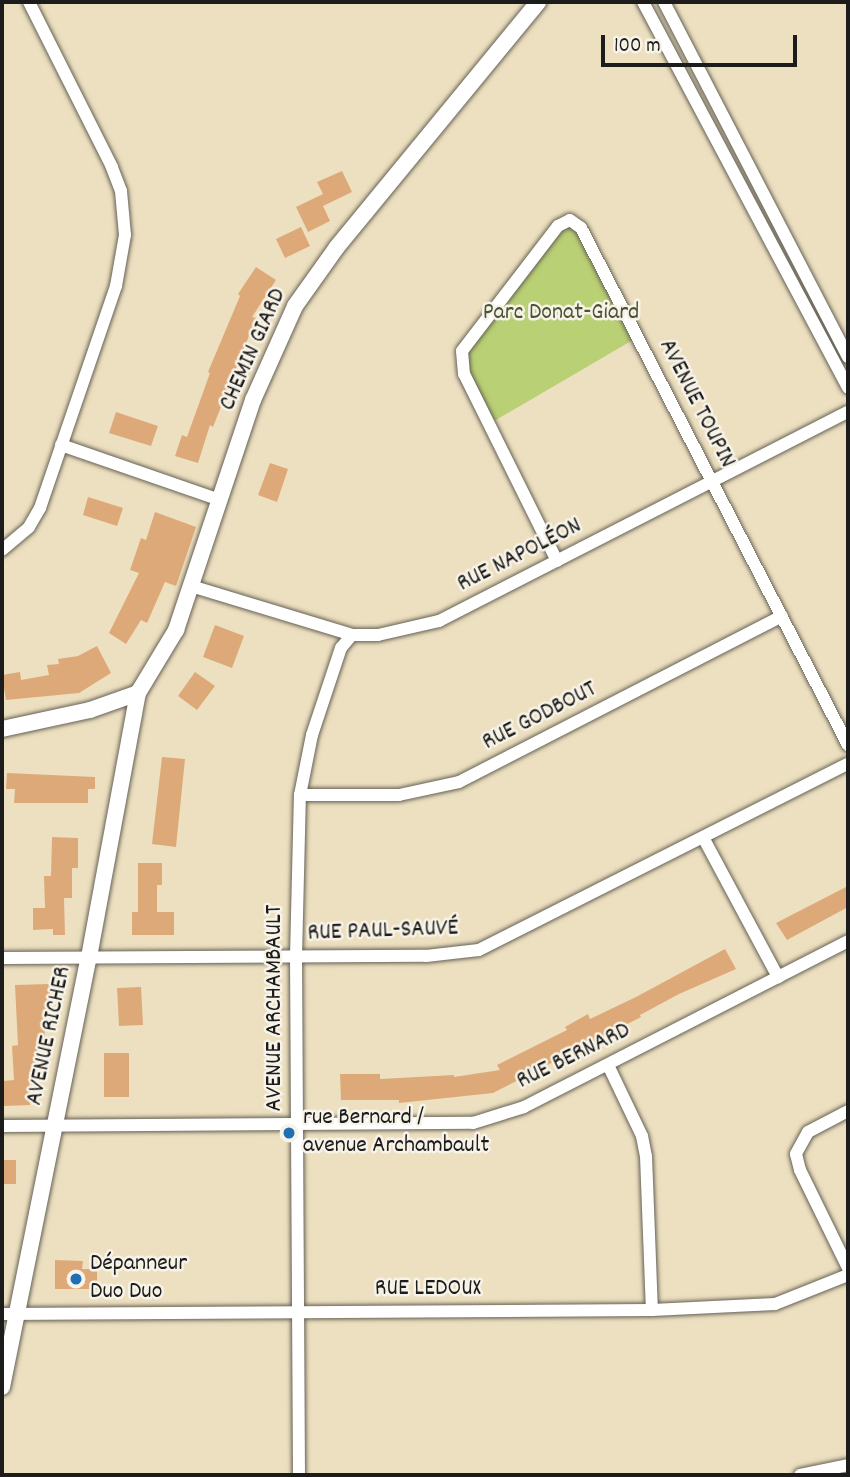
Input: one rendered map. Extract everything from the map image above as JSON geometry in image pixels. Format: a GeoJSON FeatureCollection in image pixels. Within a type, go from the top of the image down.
{"type":"FeatureCollection","features":[{"type":"Feature","properties":{"kind":"street"},"geometry":{"type":"LineString","coordinates":[[2,550],[29,527],[40,508],[116,286],[125,235],[121,191],[112,167],[29,2]]}},
{"type":"Feature","properties":{"kind":"street","name":"CHEMIN GIARD"},"geometry":{"type":"LineString","coordinates":[[138,693],[176,630],[253,400],[295,306],[337,247],[538,2]]}},
{"type":"Feature","properties":{"kind":"street"},"geometry":{"type":"LineString","coordinates":[[643,2],[769,234],[848,388]]}},
{"type":"Feature","properties":{"kind":"street"},"geometry":{"type":"LineString","coordinates":[[664,2],[848,358]]}},
{"type":"Feature","properties":{"kind":"street","name":"AVENUE TOUPIN"},"geometry":{"type":"LineString","coordinates":[[557,561],[464,374],[462,351],[558,226],[570,220],[581,228],[848,745]]}},
{"type":"Feature","properties":{"kind":"street"},"geometry":{"type":"LineString","coordinates":[[769,234],[781,228]]}},
{"type":"Feature","properties":{"kind":"street","name":"RUE NAPOLÉON"},"geometry":{"type":"LineString","coordinates":[[191,586],[352,635],[378,635],[439,621],[848,412]]}},
{"type":"Feature","properties":{"kind":"street"},"geometry":{"type":"LineString","coordinates":[[61,445],[220,500]]}},
{"type":"Feature","properties":{"kind":"street","name":"RUE GODBOUT"},"geometry":{"type":"LineString","coordinates":[[300,795],[399,795],[459,782],[782,616]]}},
{"type":"Feature","properties":{"kind":"street","name":"AVENUE ARCHAMBAULT"},"geometry":{"type":"LineString","coordinates":[[299,1475],[296,956],[300,795],[312,735],[341,648],[352,635]]}},
{"type":"Feature","properties":{"kind":"street"},"geometry":{"type":"LineString","coordinates":[[2,729],[90,710],[138,693]]}},
{"type":"Feature","properties":{"kind":"street","name":"AVENUE RICHER"},"geometry":{"type":"LineString","coordinates":[[2,1387],[9,1314],[54,1126],[89,957],[138,693]]}},
{"type":"Feature","properties":{"kind":"street","name":"RUE PAUL-SAUVÉ"},"geometry":{"type":"LineString","coordinates":[[2,958],[426,956],[480,950],[848,764]]}},
{"type":"Feature","properties":{"kind":"street"},"geometry":{"type":"LineString","coordinates":[[704,839],[778,977]]}},
{"type":"Feature","properties":{"kind":"street","name":"RUE BERNARD"},"geometry":{"type":"LineString","coordinates":[[2,1126],[473,1123],[524,1107],[848,941]]}},
{"type":"Feature","properties":{"kind":"street"},"geometry":{"type":"LineString","coordinates":[[608,1065],[642,1136],[646,1156],[652,1310]]}},
{"type":"Feature","properties":{"kind":"street"},"geometry":{"type":"LineString","coordinates":[[848,1111],[808,1132],[796,1154],[800,1170],[848,1268]]}},
{"type":"Feature","properties":{"kind":"street","name":"RUE LEDOUX"},"geometry":{"type":"LineString","coordinates":[[9,1314],[652,1310],[775,1304],[848,1275]]}},
{"type":"Feature","properties":{"kind":"street"},"geometry":{"type":"LineString","coordinates":[[800,1475],[848,1465]]}},
{"type":"Feature","properties":{"kind":"green space","name":"Parc Donat-Giard"},"geometry":{"type":"Polygon","coordinates":[[[570,220],[638,337],[489,424],[464,374],[465,344],[570,220]]]}},
{"type":"Feature","properties":{"kind":"building"},"geometry":{"type":"Polygon","coordinates":[[[342,171],[352,192],[323,206],[330,221],[308,232],[296,207],[323,194],[317,182],[342,171]]]}},
{"type":"Feature","properties":{"kind":"building"},"geometry":{"type":"Polygon","coordinates":[[[301,227],[310,246],[285,258],[276,239],[301,227]]]}},
{"type":"Feature","properties":{"kind":"building"},"geometry":{"type":"Polygon","coordinates":[[[256,267],[276,280],[252,317],[256,318],[213,427],[210,425],[198,463],[175,456],[182,435],[187,437],[210,373],[208,372],[240,296],[238,294],[256,267]]]}},
{"type":"Feature","properties":{"kind":"building"},"geometry":{"type":"Polygon","coordinates":[[[116,412],[158,426],[151,446],[109,433],[116,412]]]}},
{"type":"Feature","properties":{"kind":"building"},"geometry":{"type":"Polygon","coordinates":[[[270,463],[288,469],[277,502],[258,495],[270,463]]]}},
{"type":"Feature","properties":{"kind":"building"},"geometry":{"type":"Polygon","coordinates":[[[88,497],[123,508],[117,526],[83,515],[88,497]]]}},
{"type":"Feature","properties":{"kind":"building"},"geometry":{"type":"Polygon","coordinates":[[[155,512],[196,527],[176,586],[165,582],[147,623],[141,620],[126,644],[109,633],[139,573],[130,570],[141,538],[146,540],[155,512]]]}},
{"type":"Feature","properties":{"kind":"building"},"geometry":{"type":"Polygon","coordinates":[[[215,625],[244,636],[232,668],[203,657],[215,625]]]}},
{"type":"Feature","properties":{"kind":"building"},"geometry":{"type":"Polygon","coordinates":[[[97,646],[111,673],[79,693],[6,700],[2,675],[20,672],[21,680],[49,675],[47,665],[59,664],[58,659],[78,656],[97,646]]]}},
{"type":"Feature","properties":{"kind":"building"},"geometry":{"type":"Polygon","coordinates":[[[195,672],[215,686],[197,710],[178,696],[195,672]]]}},
{"type":"Feature","properties":{"kind":"building"},"geometry":{"type":"Polygon","coordinates":[[[162,757],[185,759],[176,847],[152,844],[162,757]]]}},
{"type":"Feature","properties":{"kind":"building"},"geometry":{"type":"Polygon","coordinates":[[[7,773],[95,777],[95,789],[88,789],[88,803],[14,803],[15,789],[6,789],[7,773]]]}},
{"type":"Feature","properties":{"kind":"building"},"geometry":{"type":"Polygon","coordinates":[[[52,837],[78,838],[78,868],[72,868],[72,898],[64,898],[65,935],[53,935],[53,929],[33,930],[33,908],[45,908],[44,876],[51,876],[52,837]]]}},
{"type":"Feature","properties":{"kind":"building"},"geometry":{"type":"Polygon","coordinates":[[[138,863],[162,863],[162,885],[157,885],[157,912],[174,912],[174,935],[132,935],[132,912],[138,912],[138,863]]]}},
{"type":"Feature","properties":{"kind":"building"},"geometry":{"type":"Polygon","coordinates":[[[848,886],[848,907],[787,940],[776,923],[848,886]]]}},
{"type":"Feature","properties":{"kind":"building"},"geometry":{"type":"Polygon","coordinates":[[[725,949],[736,969],[679,994],[640,1015],[641,1017],[493,1093],[399,1103],[399,1100],[341,1100],[340,1074],[380,1074],[380,1079],[454,1077],[500,1070],[497,1065],[567,1030],[565,1027],[588,1014],[590,1019],[725,949]]]}},
{"type":"Feature","properties":{"kind":"building"},"geometry":{"type":"Polygon","coordinates":[[[50,984],[50,1011],[43,1011],[45,1037],[38,1037],[40,1071],[29,1072],[30,1105],[4,1106],[3,1081],[14,1080],[12,1046],[18,1045],[15,985],[50,984]]]}},
{"type":"Feature","properties":{"kind":"building"},"geometry":{"type":"Polygon","coordinates":[[[141,987],[143,1025],[119,1026],[117,988],[141,987]]]}},
{"type":"Feature","properties":{"kind":"building"},"geometry":{"type":"Polygon","coordinates":[[[104,1053],[129,1053],[129,1097],[104,1097],[104,1053]]]}},
{"type":"Feature","properties":{"kind":"building"},"geometry":{"type":"Polygon","coordinates":[[[2,1160],[16,1160],[16,1184],[2,1184],[2,1160]]]}},
{"type":"Feature","properties":{"kind":"building","name":"Dépanneur Duo Duo"},"geometry":{"type":"Polygon","coordinates":[[[55,1260],[83,1261],[82,1269],[97,1269],[97,1289],[55,1289],[55,1260]]]}},
{"type":"Feature","properties":{"kind":"place","name":"rue Bernard / avenue Archambault"},"geometry":{"type":"Point","coordinates":[289,1133]}},
{"type":"Feature","properties":{"kind":"place","name":"Dépanneur Duo Duo"},"geometry":{"type":"Point","coordinates":[76,1279]}}]}
